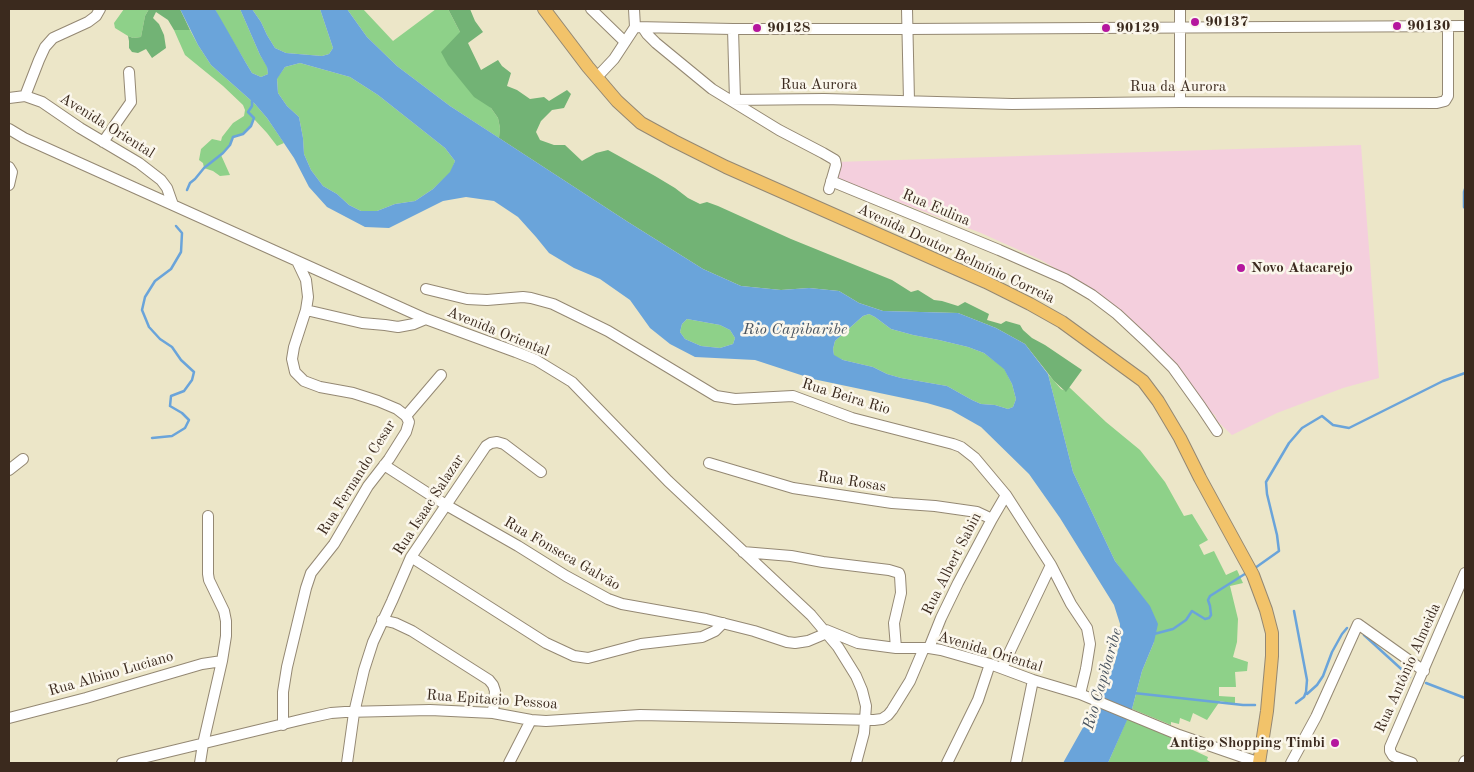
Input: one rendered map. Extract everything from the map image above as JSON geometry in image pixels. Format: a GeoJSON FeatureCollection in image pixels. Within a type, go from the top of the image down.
{"type":"FeatureCollection","features":[{"type":"Feature","properties":{"kind":"main road","name":"Avenida Doutor Belmínio Correia"},"geometry":{"type":"LineString","coordinates":[[544,9],[624,109],[641,123],[726,166],[986,282],[1030,304],[1062,322],[1143,381],[1158,401],[1180,438],[1250,571],[1270,622],[1273,644],[1267,711],[1259,763]]}},
{"type":"Feature","properties":{"kind":"street"},"geometry":{"type":"LineString","coordinates":[[9,98],[25,96],[38,60],[45,47],[53,38],[88,22],[96,16],[100,9]]}},
{"type":"Feature","properties":{"kind":"street"},"geometry":{"type":"LineString","coordinates":[[591,9],[625,42]]}},
{"type":"Feature","properties":{"kind":"street"},"geometry":{"type":"LineString","coordinates":[[634,9],[639,27]]}},
{"type":"Feature","properties":{"kind":"street"},"geometry":{"type":"LineString","coordinates":[[907,9],[909,101]]}},
{"type":"Feature","properties":{"kind":"street"},"geometry":{"type":"LineString","coordinates":[[1180,9],[1180,102]]}},
{"type":"Feature","properties":{"kind":"street","name":"Rua da Aurora"},"geometry":{"type":"LineString","coordinates":[[909,101],[1012,104],[1180,102],[1437,103],[1447,99],[1448,26]]}},
{"type":"Feature","properties":{"kind":"street"},"geometry":{"type":"LineString","coordinates":[[597,77],[639,27],[733,29],[1465,26]]}},
{"type":"Feature","properties":{"kind":"street","name":"Rua Eulina"},"geometry":{"type":"LineString","coordinates":[[639,27],[712,89],[779,130],[834,160],[836,165],[830,185],[1015,257],[1065,279],[1092,296],[1117,314],[1173,368],[1202,407],[1216,431]]}},
{"type":"Feature","properties":{"kind":"street"},"geometry":{"type":"LineString","coordinates":[[732,100],[733,29]]}},
{"type":"Feature","properties":{"kind":"street"},"geometry":{"type":"LineString","coordinates":[[103,142],[131,102],[129,72]]}},
{"type":"Feature","properties":{"kind":"street","name":"Avenida Oriental"},"geometry":{"type":"LineString","coordinates":[[25,96],[42,102],[157,176],[167,188],[173,205]]}},
{"type":"Feature","properties":{"kind":"street","name":"Rua Aurora"},"geometry":{"type":"LineString","coordinates":[[732,100],[824,99],[909,101]]}},
{"type":"Feature","properties":{"kind":"street","name":"Avenida Oriental"},"geometry":{"type":"LineString","coordinates":[[9,129],[24,138],[426,319],[516,352],[549,367],[572,382],[668,481],[811,615],[825,631],[858,643],[896,648],[927,648],[990,664],[1080,694],[1179,735],[1259,763]]}},
{"type":"Feature","properties":{"kind":"street"},"geometry":{"type":"LineString","coordinates":[[9,167],[12,172],[9,185]]}},
{"type":"Feature","properties":{"kind":"street","name":"Rua Fernando Cesar"},"geometry":{"type":"LineString","coordinates":[[283,725],[283,692],[287,667],[306,588],[312,573],[334,544],[368,486],[406,432],[409,422],[402,411],[353,393],[320,387],[304,381],[295,372],[292,359],[308,297],[308,287],[302,270],[296,261]]}},
{"type":"Feature","properties":{"kind":"street","name":"Rua Beira Rio"},"geometry":{"type":"LineString","coordinates":[[426,289],[472,299],[531,298],[553,304],[608,332],[712,394],[722,398],[793,396],[852,418],[961,447],[975,458],[1006,495],[1051,565],[1071,604],[1084,624],[1090,644],[1080,694]]}},
{"type":"Feature","properties":{"kind":"street"},"geometry":{"type":"LineString","coordinates":[[306,310],[398,328],[426,319]]}},
{"type":"Feature","properties":{"kind":"street"},"geometry":{"type":"LineString","coordinates":[[406,416],[442,375]]}},
{"type":"Feature","properties":{"kind":"street","name":"Rua Isaac Salazar"},"geometry":{"type":"LineString","coordinates":[[347,763],[354,713],[364,670],[382,620],[411,557],[486,446],[497,442],[504,444],[541,472]]}},
{"type":"Feature","properties":{"kind":"street"},"geometry":{"type":"LineString","coordinates":[[9,470],[23,460]]}},
{"type":"Feature","properties":{"kind":"street","name":"Rua Rosas"},"geometry":{"type":"LineString","coordinates":[[709,463],[793,488],[899,504],[935,506],[977,512],[992,519]]}},
{"type":"Feature","properties":{"kind":"street","name":"Rua Fonseca Galvão"},"geometry":{"type":"LineString","coordinates":[[384,465],[446,505],[608,599],[622,604],[722,623],[787,642],[808,641],[825,631]]}},
{"type":"Feature","properties":{"kind":"street","name":"Rua Albert Sabin"},"geometry":{"type":"LineString","coordinates":[[866,720],[882,719],[892,710],[910,681],[1006,495]]}},
{"type":"Feature","properties":{"kind":"street"},"geometry":{"type":"LineString","coordinates":[[200,763],[226,636],[224,611],[208,574],[208,516]]}},
{"type":"Feature","properties":{"kind":"street"},"geometry":{"type":"LineString","coordinates":[[743,552],[791,556],[899,573],[900,593],[894,623],[896,648]]}},
{"type":"Feature","properties":{"kind":"street"},"geometry":{"type":"LineString","coordinates":[[411,557],[546,643],[574,656],[588,658],[641,644],[702,637],[715,631],[722,623]]}},
{"type":"Feature","properties":{"kind":"street"},"geometry":{"type":"LineString","coordinates":[[1002,668],[1051,565]]}},
{"type":"Feature","properties":{"kind":"street","name":"Rua Antônio Almeida"},"geometry":{"type":"LineString","coordinates":[[1412,763],[1394,756],[1390,752],[1390,747],[1465,573]]}},
{"type":"Feature","properties":{"kind":"street"},"geometry":{"type":"LineString","coordinates":[[382,620],[396,623],[412,631],[489,680],[495,691],[493,713]]}},
{"type":"Feature","properties":{"kind":"street"},"geometry":{"type":"LineString","coordinates":[[1291,763],[1316,717],[1358,624],[1424,671]]}},
{"type":"Feature","properties":{"kind":"street"},"geometry":{"type":"LineString","coordinates":[[825,631],[847,660],[862,690],[866,706],[864,733],[856,763]]}},
{"type":"Feature","properties":{"kind":"street"},"geometry":{"type":"LineString","coordinates":[[847,660],[850,649],[858,643]]}},
{"type":"Feature","properties":{"kind":"street","name":"Rua Albino Luciano"},"geometry":{"type":"LineString","coordinates":[[9,718],[202,664],[222,661]]}},
{"type":"Feature","properties":{"kind":"street"},"geometry":{"type":"LineString","coordinates":[[947,763],[978,700],[990,664]]}},
{"type":"Feature","properties":{"kind":"street"},"geometry":{"type":"LineString","coordinates":[[1016,763],[1034,680]]}},
{"type":"Feature","properties":{"kind":"street","name":"Rua Epitacio Pessoa"},"geometry":{"type":"LineString","coordinates":[[122,763],[330,714],[430,710],[493,713],[546,721],[640,715],[866,720]]}},
{"type":"Feature","properties":{"kind":"street"},"geometry":{"type":"LineString","coordinates":[[509,763],[531,720]]}},
{"type":"Feature","properties":{"kind":"shaded area"},"geometry":{"type":"Polygon","coordinates":[[[1361,145],[1379,378],[1343,388],[1277,413],[1232,435],[1217,421],[1215,415],[1207,411],[1176,367],[1089,288],[1041,260],[981,233],[838,181],[836,162],[1361,145]]]}},
{"type":"Feature","properties":{"kind":"green space"},"geometry":{"type":"Polygon","coordinates":[[[124,9],[149,9],[145,16],[141,37],[133,38],[115,28],[114,23],[124,9]]]}},
{"type":"Feature","properties":{"kind":"green space"},"geometry":{"type":"Polygon","coordinates":[[[149,9],[180,9],[190,30],[174,30],[168,20],[156,12],[153,18],[159,24],[164,35],[166,48],[152,58],[146,49],[138,53],[132,52],[129,48],[128,36],[133,38],[141,37],[145,16],[149,9]]]}},
{"type":"Feature","properties":{"kind":"green space"},"geometry":{"type":"Polygon","coordinates":[[[215,9],[240,9],[260,55],[267,66],[268,74],[261,77],[252,73],[215,9]]]}},
{"type":"Feature","properties":{"kind":"green space"},"geometry":{"type":"Polygon","coordinates":[[[252,9],[320,9],[333,48],[329,54],[322,56],[286,53],[275,48],[252,9]]]}},
{"type":"Feature","properties":{"kind":"green space"},"geometry":{"type":"Polygon","coordinates":[[[347,9],[363,9],[393,41],[436,9],[448,9],[460,32],[491,108],[498,118],[499,138],[450,106],[397,66],[367,37],[347,9]]]}},
{"type":"Feature","properties":{"kind":"green space"},"geometry":{"type":"Polygon","coordinates":[[[448,9],[470,9],[475,21],[483,32],[468,43],[481,70],[498,60],[511,73],[507,86],[530,99],[544,97],[549,101],[567,90],[571,94],[564,108],[552,110],[541,121],[536,132],[540,140],[554,145],[565,145],[582,161],[596,153],[608,150],[700,204],[707,202],[718,206],[791,239],[892,280],[911,292],[918,290],[934,300],[958,306],[965,302],[989,314],[987,320],[1001,324],[1006,321],[1020,325],[1032,338],[1082,370],[1066,392],[1054,381],[1025,344],[996,328],[958,313],[883,311],[859,303],[839,291],[809,288],[781,290],[741,286],[703,269],[499,138],[498,118],[491,108],[474,97],[448,65],[441,52],[460,32],[448,9]]]}},
{"type":"Feature","properties":{"kind":"green space"},"geometry":{"type":"Polygon","coordinates":[[[174,30],[190,30],[211,65],[255,104],[284,143],[277,146],[254,119],[251,126],[243,134],[233,137],[230,145],[221,155],[230,175],[220,176],[204,168],[203,163],[199,160],[201,149],[212,139],[221,141],[233,123],[244,116],[245,110],[243,105],[223,86],[185,55],[174,30]]]}},
{"type":"Feature","properties":{"kind":"green space"},"geometry":{"type":"Polygon","coordinates":[[[300,63],[350,77],[378,95],[445,148],[455,161],[451,172],[433,189],[415,201],[395,204],[377,211],[361,211],[349,205],[337,194],[323,186],[311,170],[304,154],[299,117],[287,106],[278,93],[277,78],[285,67],[300,63]]]}},
{"type":"Feature","properties":{"kind":"green space"},"geometry":{"type":"Polygon","coordinates":[[[869,314],[891,329],[968,347],[984,353],[1004,368],[1012,384],[1016,399],[1013,407],[1008,409],[995,405],[981,404],[947,386],[901,378],[873,367],[834,356],[835,341],[863,316],[869,314]]]}},
{"type":"Feature","properties":{"kind":"green space"},"geometry":{"type":"Polygon","coordinates":[[[687,319],[720,325],[730,330],[735,338],[733,344],[720,348],[701,346],[685,339],[680,332],[682,324],[687,319]]]}},
{"type":"Feature","properties":{"kind":"green space"},"geometry":{"type":"Polygon","coordinates":[[[1048,374],[1061,389],[1066,391],[1069,387],[1106,422],[1140,450],[1165,482],[1184,516],[1192,514],[1208,540],[1199,545],[1204,555],[1214,551],[1226,575],[1237,570],[1243,583],[1230,586],[1238,619],[1237,642],[1233,657],[1248,662],[1247,671],[1235,672],[1236,687],[1219,687],[1219,696],[1235,697],[1235,704],[1220,701],[1207,720],[1193,713],[1190,722],[1180,718],[1179,724],[1171,722],[1171,725],[1132,709],[1142,671],[1154,642],[1131,583],[1115,561],[1073,472],[1048,374]]]}},
{"type":"Feature","properties":{"kind":"green space"},"geometry":{"type":"Polygon","coordinates":[[[1128,717],[1181,738],[1182,745],[1208,757],[1207,760],[1212,763],[1108,763],[1128,717]]]}},
{"type":"Feature","properties":{"kind":"water","name":"Rio Capibaribe"},"geometry":{"type":"Polygon","coordinates":[[[180,9],[215,9],[252,73],[261,77],[268,74],[267,67],[240,9],[252,9],[275,48],[286,53],[322,56],[329,54],[333,48],[320,9],[347,9],[367,37],[397,66],[450,106],[703,269],[741,286],[781,290],[809,288],[839,291],[859,303],[883,311],[958,313],[996,328],[1025,344],[1048,374],[1073,472],[1115,561],[1150,606],[1158,624],[1154,642],[1142,671],[1132,709],[1108,763],[1063,763],[1103,692],[1115,662],[1119,645],[1120,624],[1114,605],[1060,518],[1029,474],[981,427],[951,410],[927,403],[813,379],[755,360],[695,357],[670,344],[650,328],[630,300],[600,279],[574,268],[549,253],[518,217],[494,201],[466,197],[443,201],[389,228],[365,227],[327,207],[309,187],[294,158],[267,118],[255,104],[211,65],[198,45],[180,9]],[[300,63],[285,67],[277,79],[278,93],[287,106],[299,117],[304,154],[311,170],[323,186],[337,194],[349,205],[361,211],[377,211],[395,204],[415,201],[433,189],[450,172],[455,161],[445,148],[378,95],[350,77],[300,63]],[[869,314],[863,316],[835,341],[834,355],[843,360],[873,367],[901,378],[947,386],[981,404],[995,405],[1008,409],[1013,407],[1016,399],[1012,384],[1004,369],[984,353],[968,347],[891,329],[869,314]],[[687,319],[682,324],[680,332],[685,339],[701,346],[720,348],[733,344],[735,338],[730,330],[720,325],[687,319]]]}},
{"type":"Feature","properties":{"kind":"waterway"},"geometry":{"type":"LineString","coordinates":[[187,190],[190,183],[204,168],[230,145],[233,137],[243,134],[251,126],[254,118],[248,112],[254,99]]}},
{"type":"Feature","properties":{"kind":"waterway"},"geometry":{"type":"LineString","coordinates":[[1465,189],[1465,208]]}},
{"type":"Feature","properties":{"kind":"waterway"},"geometry":{"type":"LineString","coordinates":[[152,438],[172,436],[185,428],[189,420],[170,406],[171,396],[184,391],[192,380],[194,372],[181,360],[172,347],[160,339],[149,327],[142,310],[145,297],[155,281],[171,269],[181,252],[182,233],[176,226]]}},
{"type":"Feature","properties":{"kind":"waterway"},"geometry":{"type":"LineString","coordinates":[[1255,568],[1279,551],[1266,482],[1289,443],[1302,428],[1322,416],[1333,425],[1349,428],[1443,381],[1465,373]]}},
{"type":"Feature","properties":{"kind":"waterway"},"geometry":{"type":"LineString","coordinates":[[1154,634],[1173,629],[1186,620],[1192,611],[1205,619],[1209,618],[1211,615],[1208,600],[1210,596],[1248,572]]}},
{"type":"Feature","properties":{"kind":"waterway"},"geometry":{"type":"LineString","coordinates":[[1294,611],[1307,680],[1304,697],[1296,703]]}},
{"type":"Feature","properties":{"kind":"waterway"},"geometry":{"type":"LineString","coordinates":[[1307,694],[1323,676],[1332,652],[1347,628]]}},
{"type":"Feature","properties":{"kind":"waterway"},"geometry":{"type":"LineString","coordinates":[[1364,635],[1410,677]]}},
{"type":"Feature","properties":{"kind":"waterway"},"geometry":{"type":"LineString","coordinates":[[1426,683],[1465,698]]}},
{"type":"Feature","properties":{"kind":"waterway"},"geometry":{"type":"LineString","coordinates":[[1134,693],[1255,705]]}},
{"type":"Feature","properties":{"kind":"place","name":"90137"},"geometry":{"type":"Point","coordinates":[1195,22]}},
{"type":"Feature","properties":{"kind":"place","name":"90130"},"geometry":{"type":"Point","coordinates":[1397,26]}},
{"type":"Feature","properties":{"kind":"place","name":"90128"},"geometry":{"type":"Point","coordinates":[757,28]}},
{"type":"Feature","properties":{"kind":"place","name":"90129"},"geometry":{"type":"Point","coordinates":[1106,28]}},
{"type":"Feature","properties":{"kind":"place","name":"Novo Atacarejo"},"geometry":{"type":"Point","coordinates":[1241,268]}},
{"type":"Feature","properties":{"kind":"place","name":"Antigo Shopping Timbi"},"geometry":{"type":"Point","coordinates":[1335,743]}}]}
